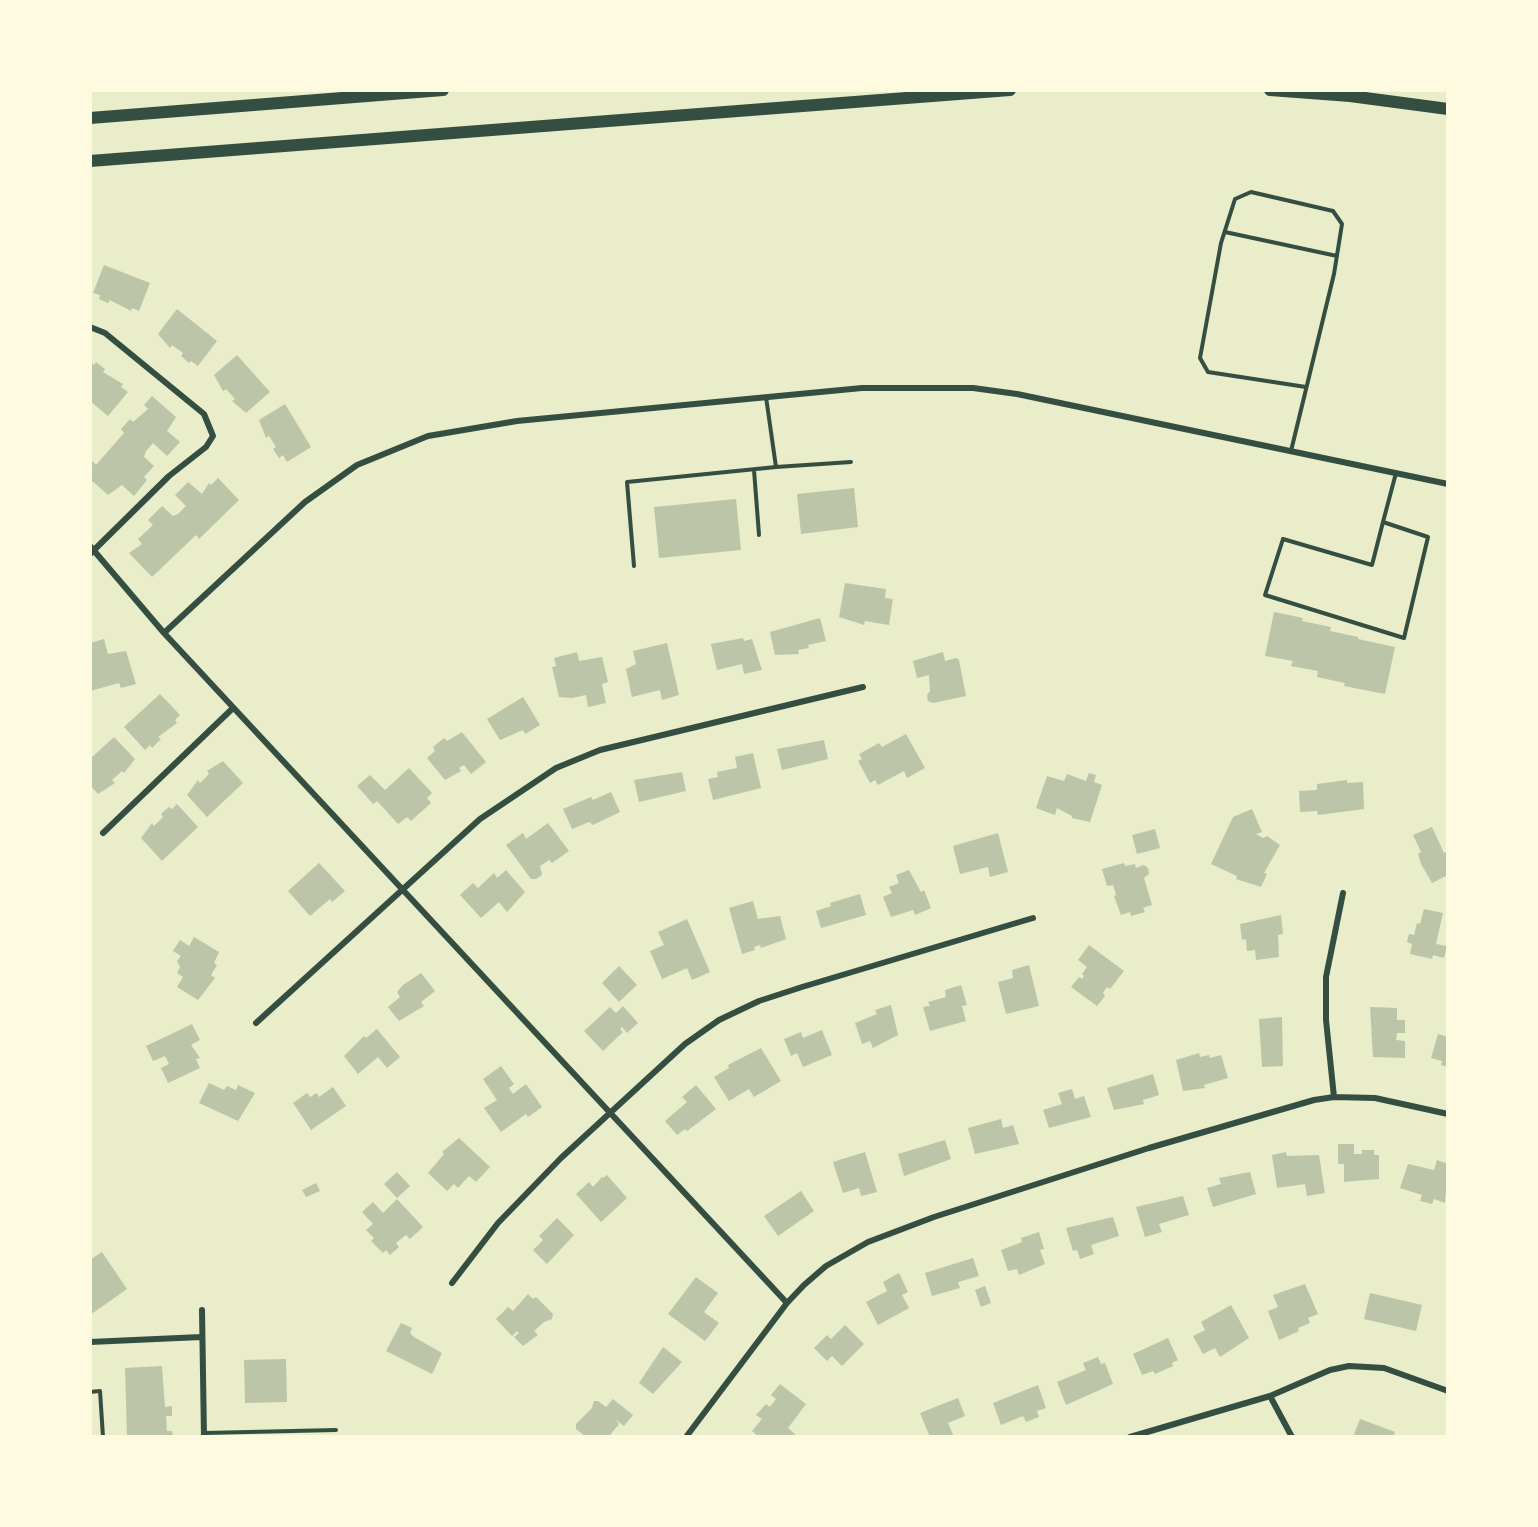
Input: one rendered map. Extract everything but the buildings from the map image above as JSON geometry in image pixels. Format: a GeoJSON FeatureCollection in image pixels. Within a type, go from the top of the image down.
{"type":"FeatureCollection","features":[{"type":"Feature","properties":{"kind":"highway"},"geometry":{"type":"LineString","coordinates":[[90,118],[443,90]]}},
{"type":"Feature","properties":{"kind":"highway"},"geometry":{"type":"LineString","coordinates":[[90,161],[1011,90]]}},
{"type":"Feature","properties":{"kind":"highway"},"geometry":{"type":"LineString","coordinates":[[1270,90],[1350,96],[1448,109]]}},
{"type":"Feature","properties":{"kind":"street"},"geometry":{"type":"LineString","coordinates":[[90,327],[105,333],[204,414],[213,436],[206,447],[169,476],[91,550],[233,708],[787,1303]]}},
{"type":"Feature","properties":{"kind":"street"},"geometry":{"type":"LineString","coordinates":[[164,633],[305,502],[357,465],[429,436],[517,422],[862,388],[973,388],[1017,394],[1448,484]]}},
{"type":"Feature","properties":{"kind":"street"},"geometry":{"type":"LineString","coordinates":[[256,1023],[480,819],[556,768],[600,750],[863,687]]}},
{"type":"Feature","properties":{"kind":"street"},"geometry":{"type":"LineString","coordinates":[[103,833],[233,708]]}},
{"type":"Feature","properties":{"kind":"street"},"geometry":{"type":"LineString","coordinates":[[1334,1097],[1326,1020],[1326,977],[1342,893]]}},
{"type":"Feature","properties":{"kind":"street"},"geometry":{"type":"LineString","coordinates":[[453,1283],[503,1217],[561,1158],[685,1044],[738,1010],[802,987],[1033,918]]}},
{"type":"Feature","properties":{"kind":"street"},"geometry":{"type":"LineString","coordinates":[[686,1437],[787,1303],[826,1266],[868,1242],[1149,1148],[1334,1097],[1356,1096],[1401,1101],[1448,1114]]}},
{"type":"Feature","properties":{"kind":"street"},"geometry":{"type":"LineString","coordinates":[[202,1310],[204,1435]]}},
{"type":"Feature","properties":{"kind":"street"},"geometry":{"type":"LineString","coordinates":[[90,1342],[201,1337]]}},
{"type":"Feature","properties":{"kind":"street"},"geometry":{"type":"LineString","coordinates":[[1130,1437],[1270,1396],[1330,1370],[1367,1365],[1402,1373],[1448,1391]]}},
{"type":"Feature","properties":{"kind":"street"},"geometry":{"type":"LineString","coordinates":[[1270,1396],[1292,1437]]}},
{"type":"Feature","properties":{"kind":"lane"},"geometry":{"type":"LineString","coordinates":[[1291,451],[1337,256],[1342,224],[1333,211],[1251,192],[1235,199],[1225,232],[1200,358],[1208,372],[1306,387]]}},
{"type":"Feature","properties":{"kind":"lane"},"geometry":{"type":"LineString","coordinates":[[1225,232],[1337,256]]}},
{"type":"Feature","properties":{"kind":"lane"},"geometry":{"type":"LineString","coordinates":[[766,397],[776,467]]}},
{"type":"Feature","properties":{"kind":"lane"},"geometry":{"type":"LineString","coordinates":[[634,566],[627,482],[851,462]]}},
{"type":"Feature","properties":{"kind":"lane"},"geometry":{"type":"LineString","coordinates":[[754,470],[759,535]]}},
{"type":"Feature","properties":{"kind":"lane"},"geometry":{"type":"LineString","coordinates":[[1383,522],[1428,537],[1404,638],[1265,594],[1283,539],[1372,565],[1383,522],[1396,473]]}},
{"type":"Feature","properties":{"kind":"lane"},"geometry":{"type":"LineString","coordinates":[[90,1392],[100,1391],[103,1437]]}},
{"type":"Feature","properties":{"kind":"lane"},"geometry":{"type":"LineString","coordinates":[[204,1435],[336,1430]]}}]}
